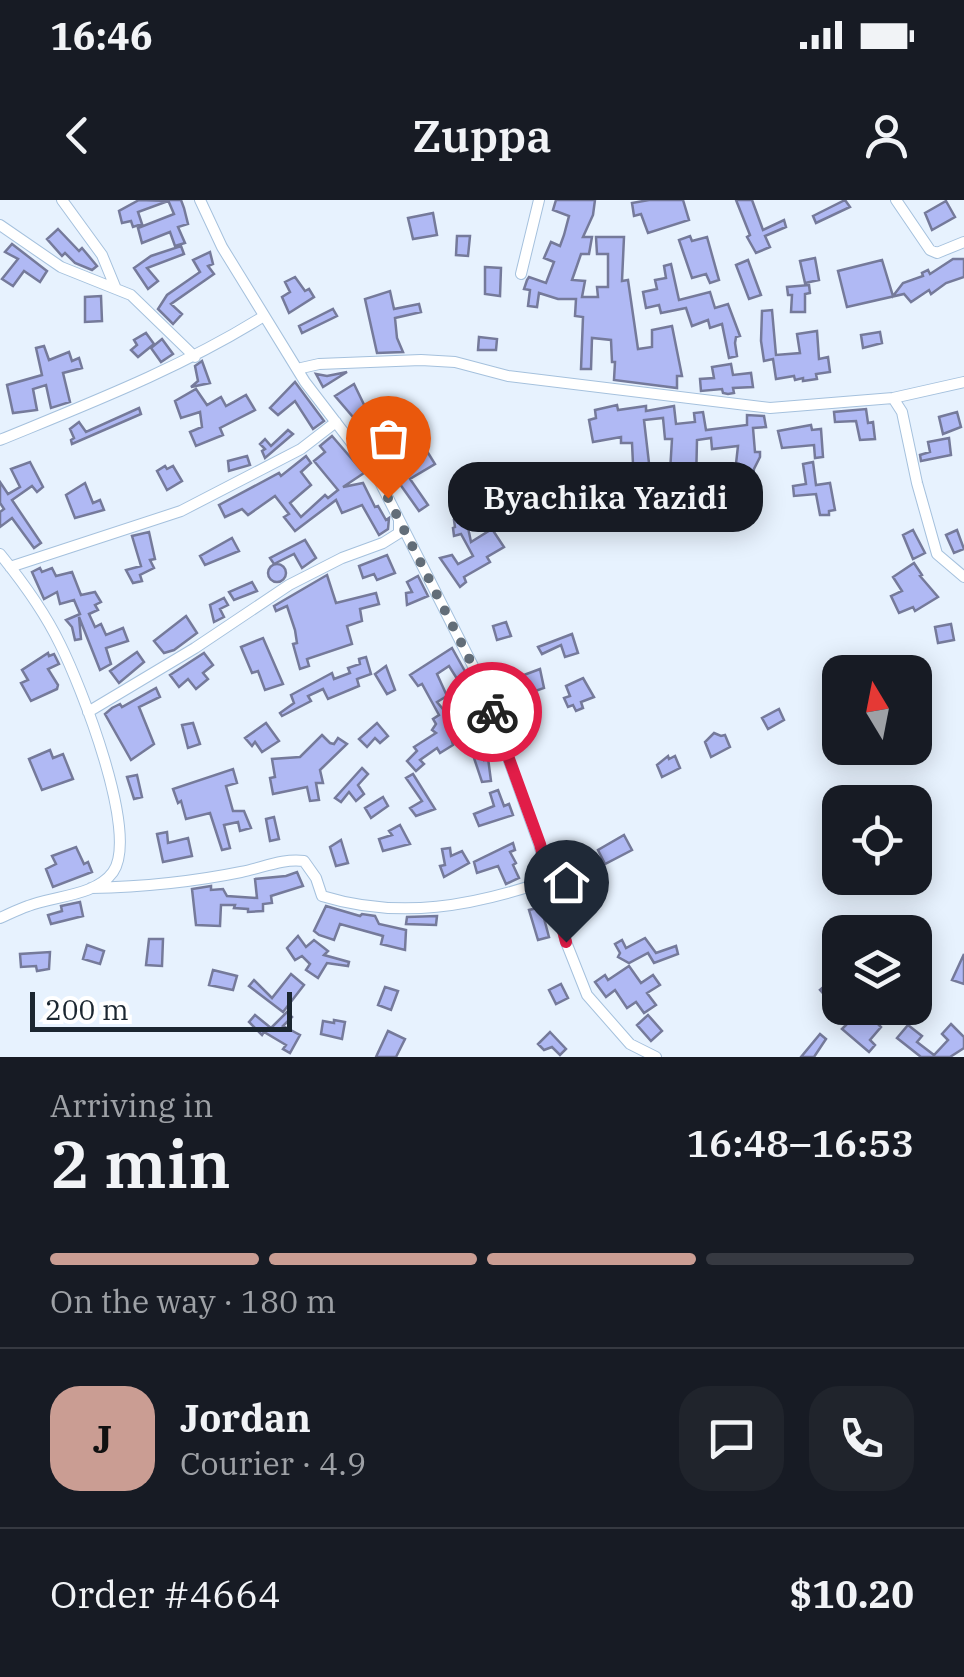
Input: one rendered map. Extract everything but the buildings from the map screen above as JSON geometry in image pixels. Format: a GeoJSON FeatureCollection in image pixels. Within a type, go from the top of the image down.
{"type":"FeatureCollection","features":[{"type":"Feature","properties":{"kind":"street"},"geometry":{"type":"LineString","coordinates":[[62,200],[102,255],[116,289]]}},
{"type":"Feature","properties":{"kind":"street"},"geometry":{"type":"LineString","coordinates":[[200,200],[222,247],[297,369],[378,476],[480,680],[540,844],[566,942],[587,994],[630,1044],[656,1057]]}},
{"type":"Feature","properties":{"kind":"street"},"geometry":{"type":"LineString","coordinates":[[521,274],[539,200]]}},
{"type":"Feature","properties":{"kind":"street"},"geometry":{"type":"LineString","coordinates":[[896,200],[930,250],[937,253],[964,242]]}},
{"type":"Feature","properties":{"kind":"street"},"geometry":{"type":"LineString","coordinates":[[1,227],[60,267],[116,289],[143,306],[195,357]]}},
{"type":"Feature","properties":{"kind":"street"},"geometry":{"type":"LineString","coordinates":[[0,440],[195,357],[264,316]]}},
{"type":"Feature","properties":{"kind":"street"},"geometry":{"type":"LineString","coordinates":[[297,369],[402,360],[455,362],[508,376],[770,408],[894,398],[964,382]]}},
{"type":"Feature","properties":{"kind":"street"},"geometry":{"type":"LineString","coordinates":[[894,398],[902,412],[937,554],[964,577]]}},
{"type":"Feature","properties":{"kind":"street"},"geometry":{"type":"LineString","coordinates":[[10,567],[181,510],[301,449],[336,422]]}},
{"type":"Feature","properties":{"kind":"street"},"geometry":{"type":"LineString","coordinates":[[88,712],[195,648],[289,585],[342,558],[384,543],[398,533],[399,520]]}},
{"type":"Feature","properties":{"kind":"street"},"geometry":{"type":"LineString","coordinates":[[0,554],[59,642],[109,772],[118,849],[116,868],[91,888]]}},
{"type":"Feature","properties":{"kind":"street"},"geometry":{"type":"LineString","coordinates":[[0,918],[91,888],[138,887],[223,875],[294,859],[304,860],[322,896],[355,906],[408,910],[458,906],[549,880]]}},
{"type":"Feature","properties":{"kind":"street"},"geometry":{"type":"LineString","coordinates":[[630,1044],[634,1057]]}},
{"type":"Feature","properties":{"kind":"way so far"},"geometry":{"type":"LineString","coordinates":[[388,498],[480,680],[492,712]]}},
{"type":"Feature","properties":{"kind":"place","name":"Byachika Yazidi"},"geometry":{"type":"Point","coordinates":[388,498]}},
{"type":"Feature","properties":{"kind":"route"},"geometry":{"type":"LineString","coordinates":[[492,712],[540,844],[566,942]]}}]}
